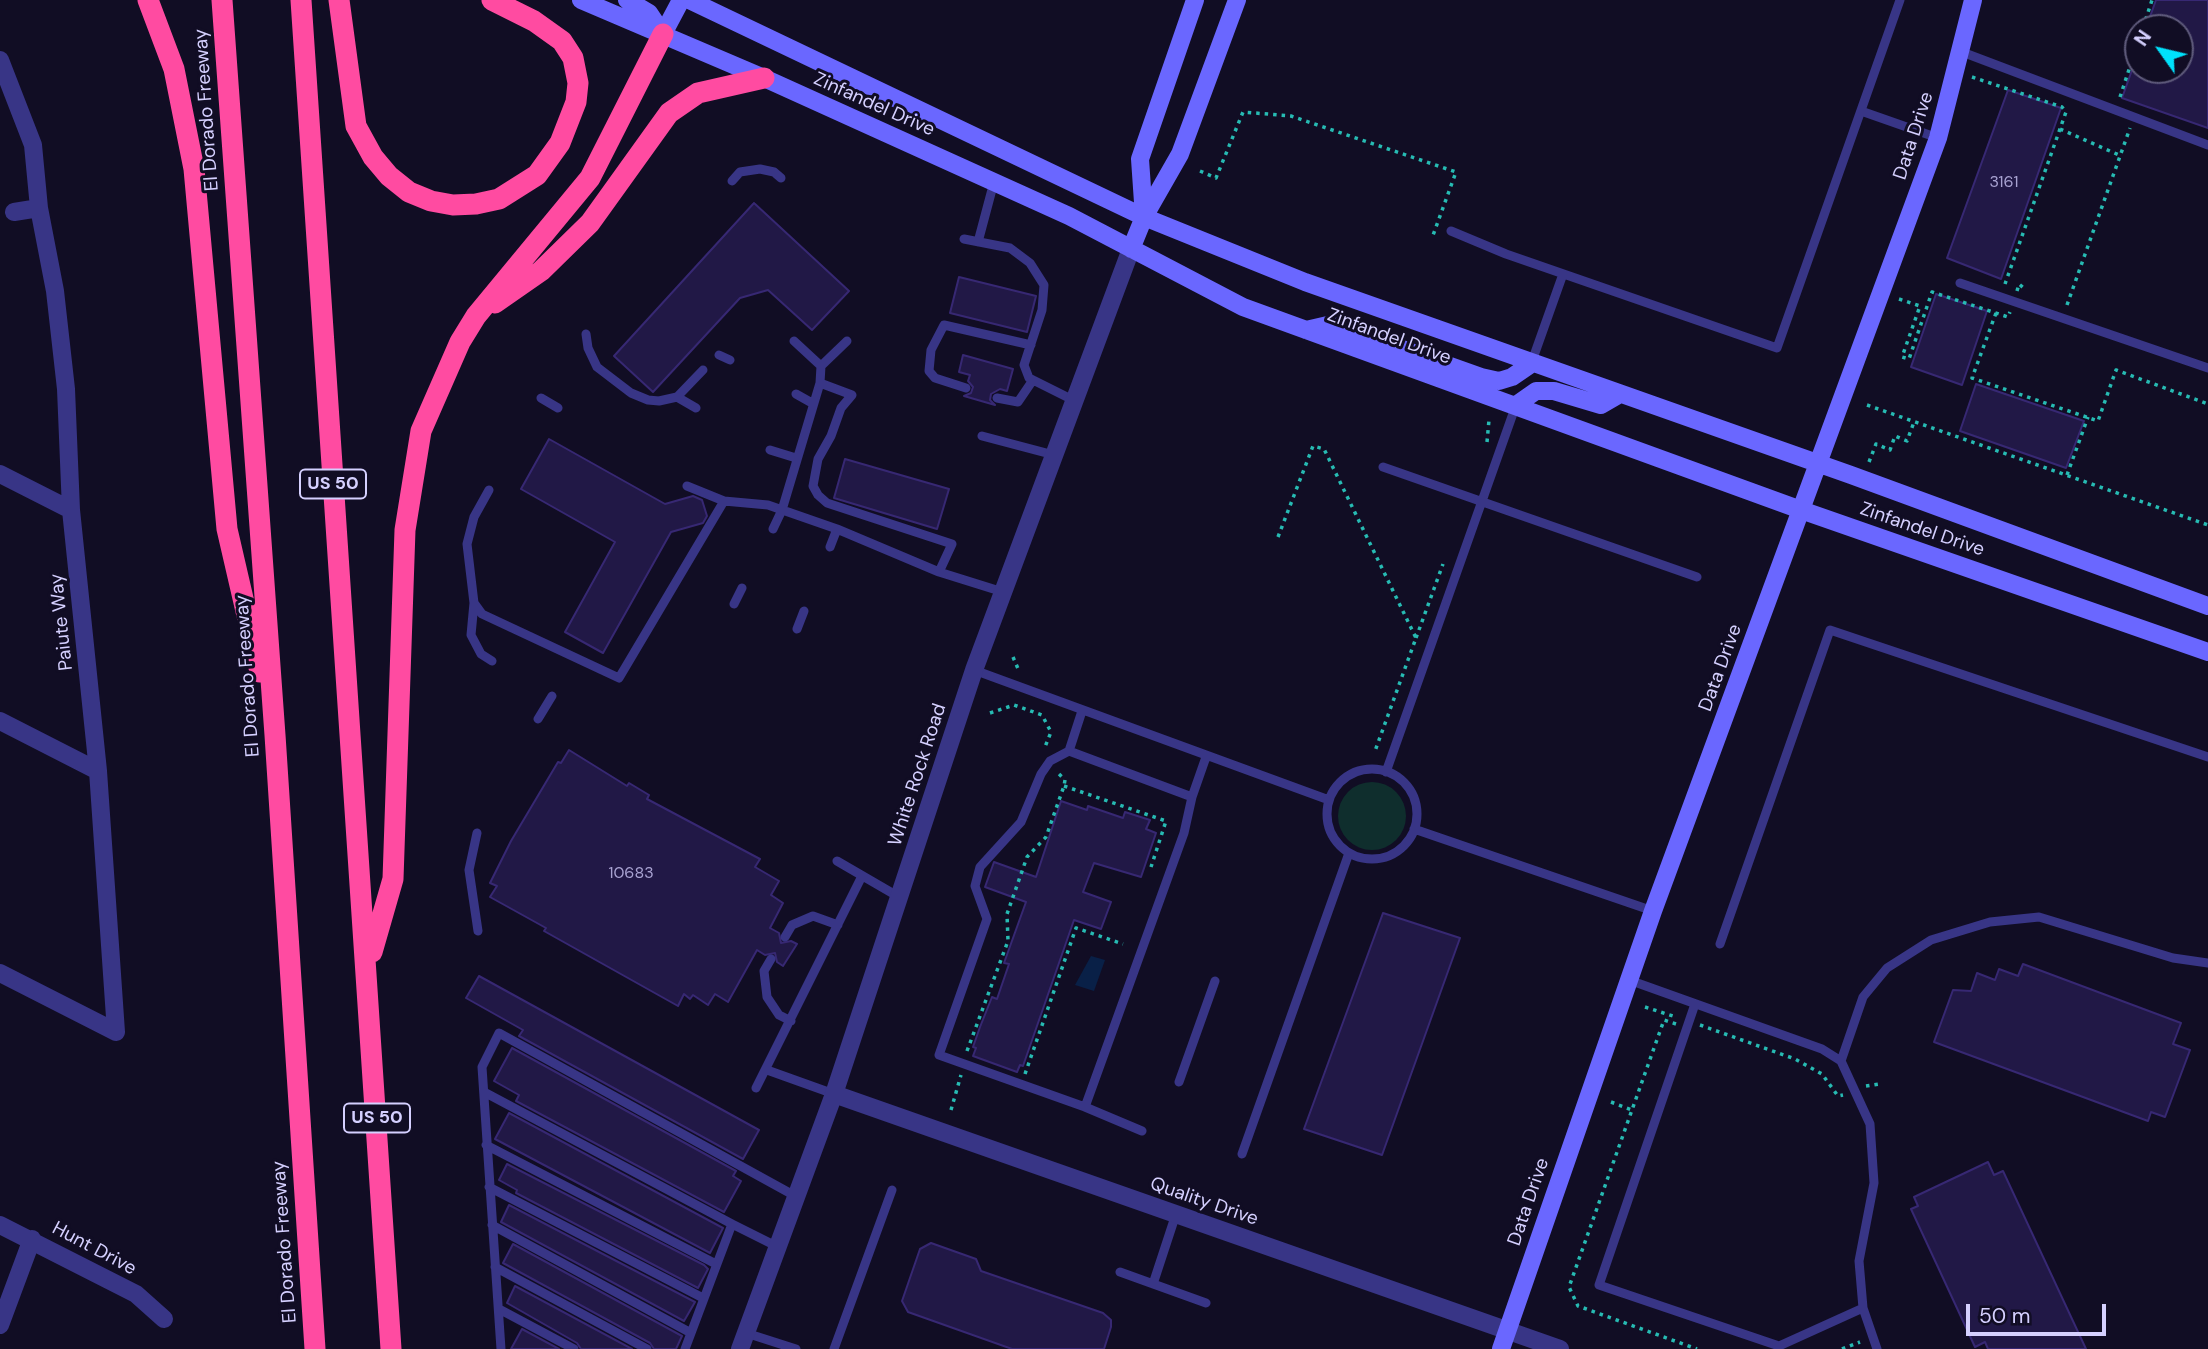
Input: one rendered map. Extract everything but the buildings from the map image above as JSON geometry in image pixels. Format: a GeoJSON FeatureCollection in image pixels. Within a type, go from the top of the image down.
{"type":"FeatureCollection","features":[{"type":"Feature","properties":{"kind":"highway"},"geometry":{"type":"LineString","coordinates":[[148,0],[174,69],[194,169],[227,529],[275,735]]}},
{"type":"Feature","properties":{"kind":"highway","name":"El Dorado Freeway"},"geometry":{"type":"LineString","coordinates":[[222,0],[275,735],[315,1349]]}},
{"type":"Feature","properties":{"kind":"highway","name":"US 50"},"geometry":{"type":"LineString","coordinates":[[301,0],[391,1349]]}},
{"type":"Feature","properties":{"kind":"highway"},"geometry":{"type":"LineString","coordinates":[[339,0],[356,126],[373,157],[389,176],[409,192],[431,201],[476,205],[499,199],[519,189],[544,167],[560,143],[576,102],[578,83],[573,58],[562,41],[534,21],[492,0]]}},
{"type":"Feature","properties":{"kind":"highway"},"geometry":{"type":"LineString","coordinates":[[367,968],[393,879],[405,530],[413,466],[421,430],[446,370],[476,316],[590,178],[663,34]]}},
{"type":"Feature","properties":{"kind":"highway"},"geometry":{"type":"LineString","coordinates":[[476,316],[541,271],[590,223],[669,113],[698,93],[764,78]]}},
{"type":"Feature","properties":{"kind":"main road","name":"Zinfandel Drive"},"geometry":{"type":"LineString","coordinates":[[581,0],[764,78],[995,182],[1131,248],[1243,307],[1801,510],[2208,652]]}},
{"type":"Feature","properties":{"kind":"main road"},"geometry":{"type":"LineString","coordinates":[[627,0],[649,13],[663,34],[681,0]]}},
{"type":"Feature","properties":{"kind":"main road","name":"Zinfandel Drive"},"geometry":{"type":"LineString","coordinates":[[689,0],[1144,217],[1305,282],[1819,464],[2208,607]]}},
{"type":"Feature","properties":{"kind":"main road","name":"White Rock Road"},"geometry":{"type":"LineString","coordinates":[[1144,217],[1140,159],[1195,0]]}},
{"type":"Feature","properties":{"kind":"main road","name":"White Rock Road"},"geometry":{"type":"LineString","coordinates":[[1131,248],[1144,217],[1180,154],[1237,0]]}},
{"type":"Feature","properties":{"kind":"main road","name":"Data Drive"},"geometry":{"type":"LineString","coordinates":[[1501,1349],[1653,911],[1938,138],[1962,52],[1972,0]]}},
{"type":"Feature","properties":{"kind":"main road"},"geometry":{"type":"LineString","coordinates":[[1306,330],[1332,324],[1499,381],[1512,377],[1531,363]]}},
{"type":"Feature","properties":{"kind":"main road"},"geometry":{"type":"LineString","coordinates":[[1516,405],[1536,391],[1555,391],[1601,405],[1620,394]]}},
{"type":"Feature","properties":{"kind":"street","name":"Paiute Way"},"geometry":{"type":"LineString","coordinates":[[0,60],[33,145],[39,208],[55,291],[65,377],[71,510],[99,771],[116,1032],[0,973]]}},
{"type":"Feature","properties":{"kind":"street"},"geometry":{"type":"LineString","coordinates":[[14,212],[39,208]]}},
{"type":"Feature","properties":{"kind":"street","name":"White Rock Road"},"geometry":{"type":"LineString","coordinates":[[743,1341],[834,1094],[974,670],[1056,456],[1131,248]]}},
{"type":"Feature","properties":{"kind":"street"},"geometry":{"type":"LineString","coordinates":[[0,474],[71,510]]}},
{"type":"Feature","properties":{"kind":"street"},"geometry":{"type":"LineString","coordinates":[[0,721],[99,771]]}},
{"type":"Feature","properties":{"kind":"street","name":"Quality Drive"},"geometry":{"type":"LineString","coordinates":[[834,1094],[1560,1349]]}},
{"type":"Feature","properties":{"kind":"street","name":"Hunt Drive"},"geometry":{"type":"LineString","coordinates":[[0,1225],[136,1294],[164,1319]]}},
{"type":"Feature","properties":{"kind":"street"},"geometry":{"type":"LineString","coordinates":[[0,1325],[32,1240]]}},
{"type":"Feature","properties":{"kind":"lane"},"geometry":{"type":"LineString","coordinates":[[1451,231],[1563,274],[1777,348],[1900,0]]}},
{"type":"Feature","properties":{"kind":"lane"},"geometry":{"type":"LineString","coordinates":[[1962,52],[2208,145]]}},
{"type":"Feature","properties":{"kind":"lane"},"geometry":{"type":"LineString","coordinates":[[1861,111],[1938,138]]}},
{"type":"Feature","properties":{"kind":"lane"},"geometry":{"type":"LineString","coordinates":[[732,181],[740,172],[760,169],[774,172],[781,178]]}},
{"type":"Feature","properties":{"kind":"lane"},"geometry":{"type":"LineString","coordinates":[[978,242],[995,182]]}},
{"type":"Feature","properties":{"kind":"lane"},"geometry":{"type":"LineString","coordinates":[[964,239],[1010,248],[1030,263],[1044,285],[1042,310],[1024,365],[1029,378],[1075,401]]}},
{"type":"Feature","properties":{"kind":"lane"},"geometry":{"type":"LineString","coordinates":[[1531,363],[1563,274]]}},
{"type":"Feature","properties":{"kind":"lane"},"geometry":{"type":"LineString","coordinates":[[1960,283],[2208,368]]}},
{"type":"Feature","properties":{"kind":"lane"},"geometry":{"type":"LineString","coordinates":[[966,388],[935,378],[929,371],[931,350],[944,325],[1031,345]]}},
{"type":"Feature","properties":{"kind":"lane"},"geometry":{"type":"LineString","coordinates":[[586,334],[588,348],[597,367],[631,393],[659,401],[677,397],[703,370]]}},
{"type":"Feature","properties":{"kind":"lane"},"geometry":{"type":"LineString","coordinates":[[794,341],[821,366]]}},
{"type":"Feature","properties":{"kind":"lane"},"geometry":{"type":"LineString","coordinates":[[773,529],[782,510],[820,383],[821,366],[847,341]]}},
{"type":"Feature","properties":{"kind":"lane"},"geometry":{"type":"LineString","coordinates":[[719,355],[730,360]]}},
{"type":"Feature","properties":{"kind":"lane"},"geometry":{"type":"LineString","coordinates":[[997,398],[1018,402],[1033,380]]}},
{"type":"Feature","properties":{"kind":"lane"},"geometry":{"type":"LineString","coordinates":[[820,383],[852,395],[841,408],[814,473],[813,486],[818,495],[827,503],[952,544],[939,572]]}},
{"type":"Feature","properties":{"kind":"lane"},"geometry":{"type":"LineString","coordinates":[[796,394],[812,403]]}},
{"type":"Feature","properties":{"kind":"lane"},"geometry":{"type":"LineString","coordinates":[[677,397],[695,408]]}},
{"type":"Feature","properties":{"kind":"lane"},"geometry":{"type":"LineString","coordinates":[[541,398],[558,408]]}},
{"type":"Feature","properties":{"kind":"lane"},"geometry":{"type":"LineString","coordinates":[[1386,772],[1516,405]]}},
{"type":"Feature","properties":{"kind":"lane"},"geometry":{"type":"LineString","coordinates":[[982,436],[1056,456]]}},
{"type":"Feature","properties":{"kind":"lane"},"geometry":{"type":"LineString","coordinates":[[771,450],[796,458]]}},
{"type":"Feature","properties":{"kind":"lane"},"geometry":{"type":"LineString","coordinates":[[1384,467],[1697,577]]}},
{"type":"Feature","properties":{"kind":"lane"},"geometry":{"type":"LineString","coordinates":[[687,486],[724,500],[768,505],[837,529],[939,572],[1005,592]]}},
{"type":"Feature","properties":{"kind":"lane"},"geometry":{"type":"LineString","coordinates":[[489,491],[474,517],[467,544],[474,603],[471,635],[481,654],[492,661]]}},
{"type":"Feature","properties":{"kind":"lane"},"geometry":{"type":"LineString","coordinates":[[474,603],[482,614],[618,678],[724,500]]}},
{"type":"Feature","properties":{"kind":"lane"},"geometry":{"type":"LineString","coordinates":[[830,547],[837,529]]}},
{"type":"Feature","properties":{"kind":"lane"},"geometry":{"type":"LineString","coordinates":[[734,604],[742,588]]}},
{"type":"Feature","properties":{"kind":"lane"},"geometry":{"type":"LineString","coordinates":[[797,629],[804,611]]}},
{"type":"Feature","properties":{"kind":"lane"},"geometry":{"type":"LineString","coordinates":[[1720,944],[1830,630],[2208,757]]}},
{"type":"Feature","properties":{"kind":"lane"},"geometry":{"type":"LineString","coordinates":[[974,670],[1329,800]]}},
{"type":"Feature","properties":{"kind":"lane"},"geometry":{"type":"LineString","coordinates":[[538,719],[552,696]]}},
{"type":"Feature","properties":{"kind":"lane"},"geometry":{"type":"LineString","coordinates":[[1082,711],[1069,751],[1048,764],[1021,822],[980,867],[975,886],[987,919],[939,1055],[1085,1107],[1142,1131]]}},
{"type":"Feature","properties":{"kind":"lane"},"geometry":{"type":"LineString","coordinates":[[1069,751],[1192,797]]}},
{"type":"Feature","properties":{"kind":"lane"},"geometry":{"type":"LineString","coordinates":[[1085,1107],[1184,833],[1192,797],[1206,757]]}},
{"type":"Feature","properties":{"kind":"lane"},"geometry":{"type":"LineString","coordinates":[[1368,769],[1386,772],[1401,780],[1412,794],[1417,811],[1414,829],[1406,844],[1392,855],[1375,859],[1357,858],[1331,835],[1327,818],[1329,800],[1338,785],[1352,774],[1368,769]]}},
{"type":"Feature","properties":{"kind":"lane"},"geometry":{"type":"LineString","coordinates":[[1414,829],[1653,911]]}},
{"type":"Feature","properties":{"kind":"lane"},"geometry":{"type":"LineString","coordinates":[[477,833],[469,870],[478,931]]}},
{"type":"Feature","properties":{"kind":"lane"},"geometry":{"type":"LineString","coordinates":[[1242,1154],[1349,853]]}},
{"type":"Feature","properties":{"kind":"lane"},"geometry":{"type":"LineString","coordinates":[[837,861],[899,897]]}},
{"type":"Feature","properties":{"kind":"lane"},"geometry":{"type":"LineString","coordinates":[[756,1088],[862,876]]}},
{"type":"Feature","properties":{"kind":"lane"},"geometry":{"type":"LineString","coordinates":[[785,937],[792,925],[813,916],[838,925]]}},
{"type":"Feature","properties":{"kind":"lane"},"geometry":{"type":"LineString","coordinates":[[1841,1061],[1863,997],[1887,968],[1931,940],[1990,922],[2039,917],[2173,958],[2208,963]]}},
{"type":"Feature","properties":{"kind":"lane"},"geometry":{"type":"LineString","coordinates":[[771,959],[764,971],[767,997],[779,1015],[791,1021]]}},
{"type":"Feature","properties":{"kind":"lane"},"geometry":{"type":"LineString","coordinates":[[1629,980],[1822,1049],[1841,1061],[1870,1125],[1874,1184],[1859,1261],[1863,1308],[1877,1349]]}},
{"type":"Feature","properties":{"kind":"lane"},"geometry":{"type":"LineString","coordinates":[[1179,1082],[1215,981]]}},
{"type":"Feature","properties":{"kind":"lane"},"geometry":{"type":"LineString","coordinates":[[1695,1004],[1599,1285],[1779,1346],[1863,1308]]}},
{"type":"Feature","properties":{"kind":"lane"},"geometry":{"type":"LineString","coordinates":[[501,1349],[482,1067],[499,1033],[797,1197]]}},
{"type":"Feature","properties":{"kind":"lane"},"geometry":{"type":"LineString","coordinates":[[767,1070],[834,1094]]}},
{"type":"Feature","properties":{"kind":"lane"},"geometry":{"type":"LineString","coordinates":[[484,1092],[778,1247]]}},
{"type":"Feature","properties":{"kind":"lane"},"geometry":{"type":"LineString","coordinates":[[486,1145],[716,1264]]}},
{"type":"Feature","properties":{"kind":"lane"},"geometry":{"type":"LineString","coordinates":[[489,1187],[703,1298]]}},
{"type":"Feature","properties":{"kind":"lane"},"geometry":{"type":"LineString","coordinates":[[834,1349],[892,1190]]}},
{"type":"Feature","properties":{"kind":"lane"},"geometry":{"type":"LineString","coordinates":[[1153,1284],[1175,1214]]}},
{"type":"Feature","properties":{"kind":"lane"},"geometry":{"type":"LineString","coordinates":[[685,1349],[732,1224]]}},
{"type":"Feature","properties":{"kind":"lane"},"geometry":{"type":"LineString","coordinates":[[492,1225],[691,1333]]}},
{"type":"Feature","properties":{"kind":"lane"},"geometry":{"type":"LineString","coordinates":[[495,1267],[647,1349]]}},
{"type":"Feature","properties":{"kind":"lane"},"geometry":{"type":"LineString","coordinates":[[1119,1272],[1206,1303]]}},
{"type":"Feature","properties":{"kind":"lane"},"geometry":{"type":"LineString","coordinates":[[499,1310],[574,1349]]}},
{"type":"Feature","properties":{"kind":"lane"},"geometry":{"type":"LineString","coordinates":[[743,1341],[796,1349]]}},
{"type":"Feature","properties":{"kind":"path"},"geometry":{"type":"LineString","coordinates":[[1972,77],[2062,107],[2066,112],[2006,284],[1996,281]]}},
{"type":"Feature","properties":{"kind":"path"},"geometry":{"type":"LineString","coordinates":[[2056,303],[2067,307],[2119,155],[2138,108],[2118,101],[2124,83]]}},
{"type":"Feature","properties":{"kind":"path"},"geometry":{"type":"LineString","coordinates":[[1200,171],[1216,178],[1243,112],[1291,116],[1456,172],[1432,238]]}},
{"type":"Feature","properties":{"kind":"path"},"geometry":{"type":"LineString","coordinates":[[2060,129],[2119,155]]}},
{"type":"Feature","properties":{"kind":"path"},"geometry":{"type":"LineString","coordinates":[[2008,279],[2033,296]]}},
{"type":"Feature","properties":{"kind":"path"},"geometry":{"type":"LineString","coordinates":[[1899,299],[1920,306],[1902,357],[1909,359],[1933,292],[2008,317],[2019,284]]}},
{"type":"Feature","properties":{"kind":"path"},"geometry":{"type":"LineString","coordinates":[[1996,313],[1972,378],[2098,421],[2116,370],[2208,404]]}},
{"type":"Feature","properties":{"kind":"path"},"geometry":{"type":"LineString","coordinates":[[1867,405],[2208,525]]}},
{"type":"Feature","properties":{"kind":"path"},"geometry":{"type":"LineString","coordinates":[[2067,475],[2088,417]]}},
{"type":"Feature","properties":{"kind":"path"},"geometry":{"type":"LineString","coordinates":[[1869,463],[1876,444],[1890,450],[1895,436],[1907,441],[1914,422]]}},
{"type":"Feature","properties":{"kind":"path"},"geometry":{"type":"LineString","coordinates":[[1278,537],[1313,446],[1324,449],[1416,638],[1375,751]]}},
{"type":"Feature","properties":{"kind":"path"},"geometry":{"type":"LineString","coordinates":[[951,1110],[964,1064],[1008,941],[1007,914],[1027,857],[1046,837],[1065,780],[1037,753],[1051,738],[1048,724],[1042,715],[1014,705],[990,713]]}},
{"type":"Feature","properties":{"kind":"path"},"geometry":{"type":"LineString","coordinates":[[1064,786],[1166,821],[1151,867]]}},
{"type":"Feature","properties":{"kind":"path"},"geometry":{"type":"LineString","coordinates":[[1023,1080],[1076,928],[1123,944]]}},
{"type":"Feature","properties":{"kind":"path"},"geometry":{"type":"LineString","coordinates":[[1645,1007],[1795,1059],[1822,1074],[1838,1096],[1879,1084]]}},
{"type":"Feature","properties":{"kind":"path"},"geometry":{"type":"LineString","coordinates":[[1611,1102],[1632,1110]]}},
{"type":"Feature","properties":{"kind":"path"},"geometry":{"type":"LineString","coordinates":[[1855,1344],[1858,1349]]}},
{"type":"Feature","properties":{"kind":"green space"},"geometry":{"type":"Polygon","coordinates":[[[1372,782],[1385,785],[1396,792],[1403,803],[1406,816],[1403,829],[1396,840],[1385,847],[1372,850],[1359,847],[1348,840],[1341,829],[1338,816],[1341,803],[1348,792],[1359,785],[1372,782]]]}},
{"type":"Feature","properties":{"kind":"water"},"geometry":{"type":"Polygon","coordinates":[[[1091,956],[1105,960],[1094,991],[1075,985],[1091,956]]]}}]}
